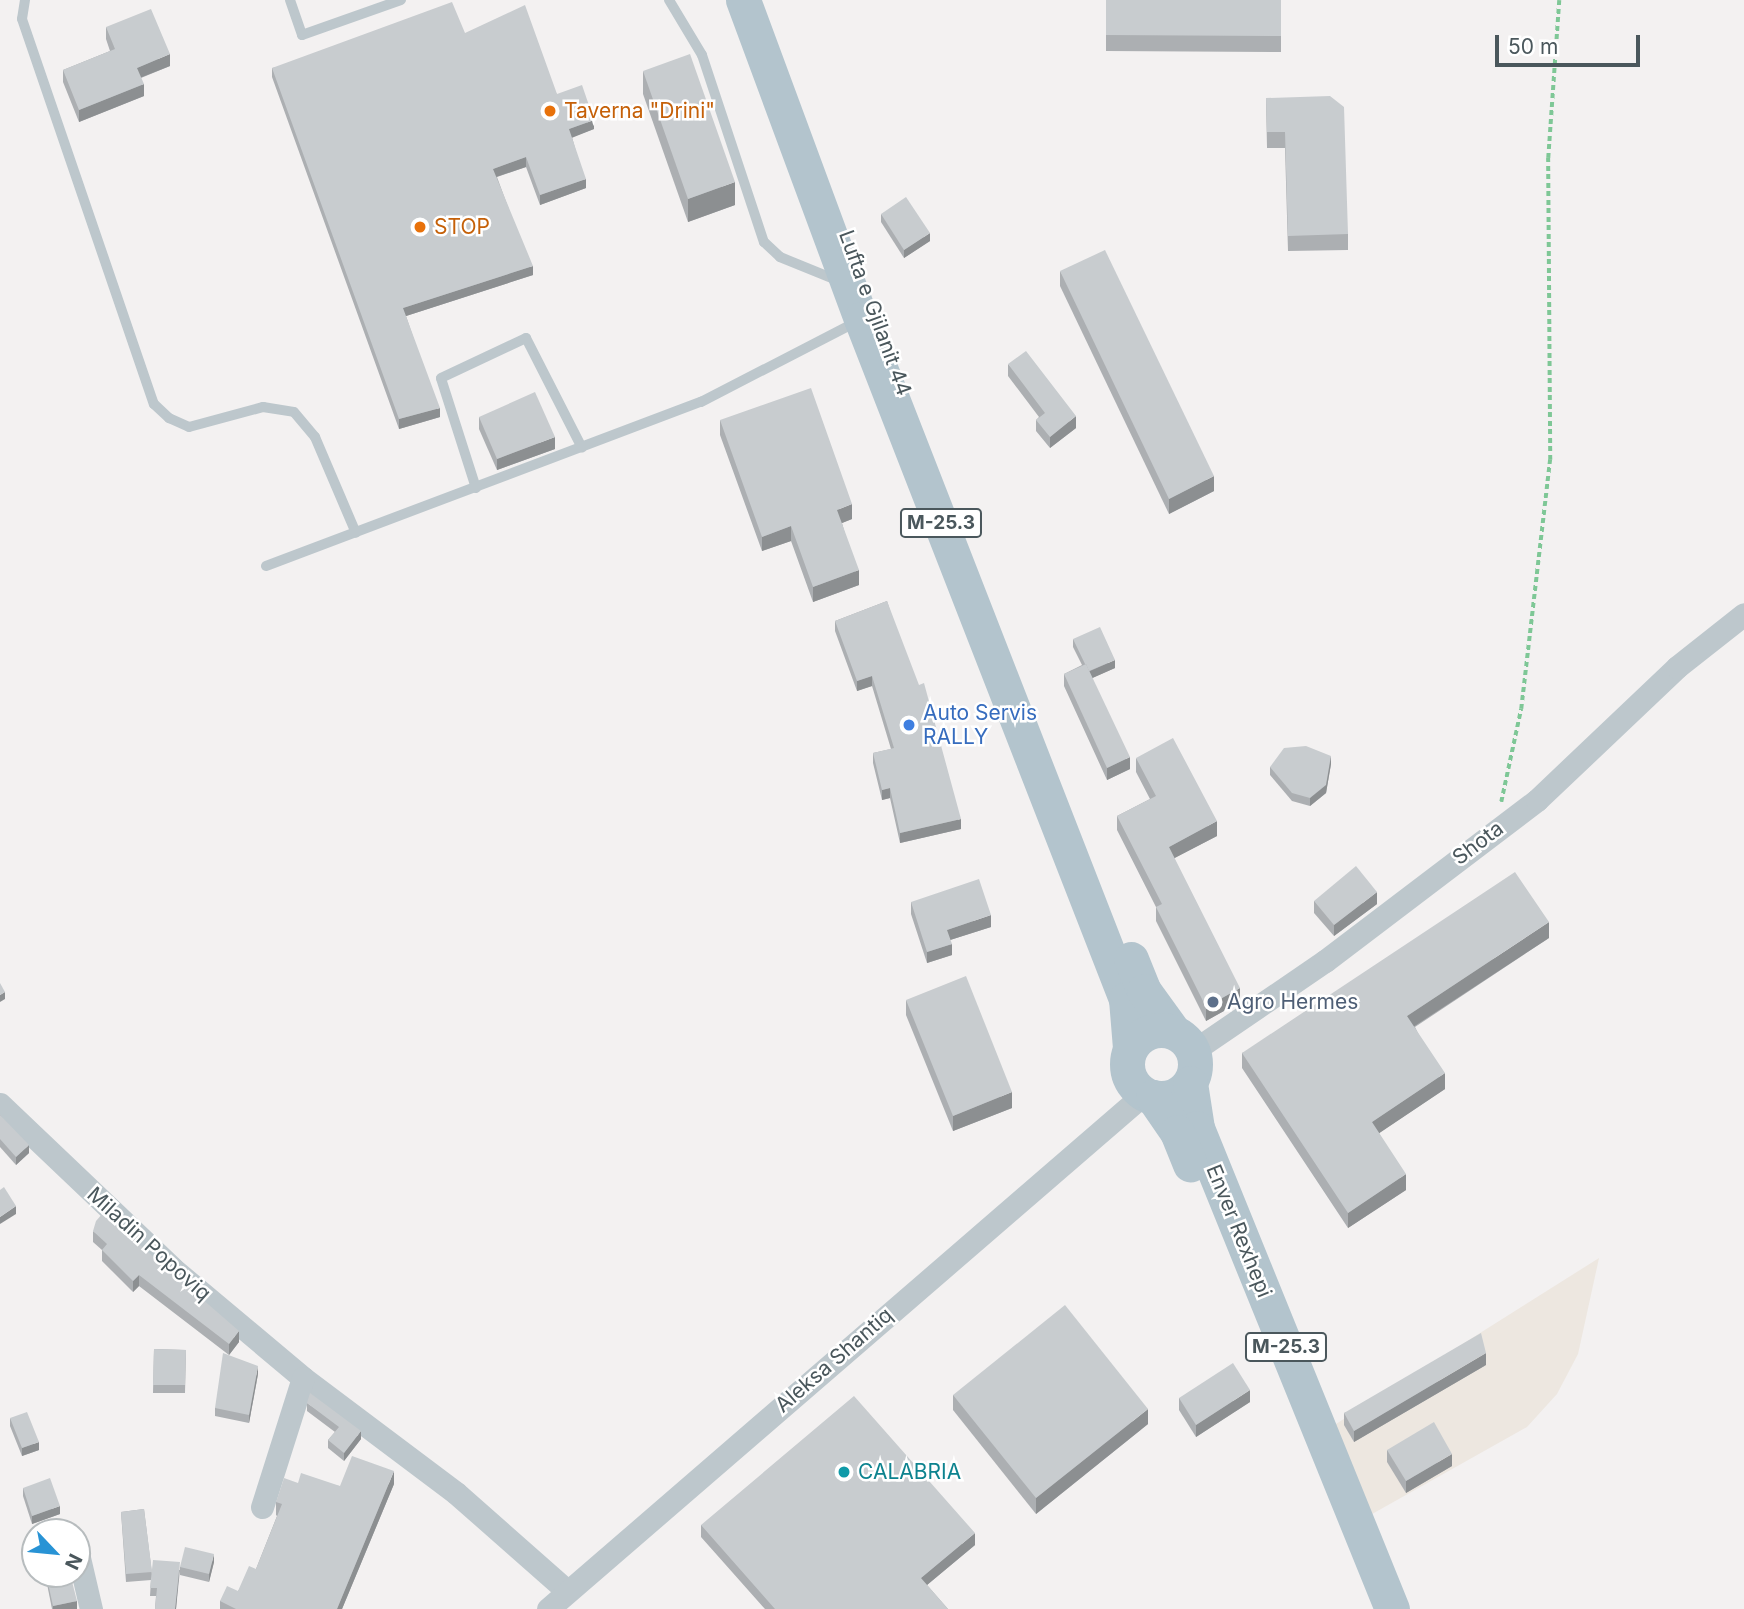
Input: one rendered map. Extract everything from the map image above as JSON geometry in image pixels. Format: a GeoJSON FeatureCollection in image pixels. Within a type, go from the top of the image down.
{"type":"FeatureCollection","features":[{"type":"Feature","properties":{"kind":"main road","name":"M-25.3"},"geometry":{"type":"LineString","coordinates":[[743,0],[861,319],[1126,999],[1130,1048],[1126,1067],[1137,1097],[1177,1132],[1369,1609]]}},
{"type":"Feature","properties":{"kind":"main road","name":"Lufta e Gjilanit 44"},"geometry":{"type":"LineString","coordinates":[[759,0],[992,625],[1144,991],[1185,1055]]}},
{"type":"Feature","properties":{"kind":"main road"},"geometry":{"type":"LineString","coordinates":[[1130,1048],[1144,1034],[1185,1055],[1176,1095],[1137,1097]]}},
{"type":"Feature","properties":{"kind":"main road","name":"Enver Rexhepi"},"geometry":{"type":"LineString","coordinates":[[1185,1055],[1197,1128],[1392,1609]]}},
{"type":"Feature","properties":{"kind":"street","name":"Shota"},"geometry":{"type":"LineString","coordinates":[[1185,1055],[1325,961],[1493,830],[1537,800],[1677,667],[1744,614]]}},
{"type":"Feature","properties":{"kind":"street","name":"Aleksa Shantiq"},"geometry":{"type":"LineString","coordinates":[[548,1609],[1137,1097]]}},
{"type":"Feature","properties":{"kind":"street","name":"Miladin Popoviq"},"geometry":{"type":"LineString","coordinates":[[0,1104],[172,1268],[303,1377],[381,1432],[567,1591]]}},
{"type":"Feature","properties":{"kind":"street"},"geometry":{"type":"LineString","coordinates":[[262,1507],[303,1377]]}},
{"type":"Feature","properties":{"kind":"street"},"geometry":{"type":"LineString","coordinates":[[86,1588],[91,1609]]}},
{"type":"Feature","properties":{"kind":"lane"},"geometry":{"type":"LineString","coordinates":[[25,0],[22,19],[153,404],[169,418],[189,427],[262,407],[294,412],[315,437],[356,533]]}},
{"type":"Feature","properties":{"kind":"lane"},"geometry":{"type":"LineString","coordinates":[[290,0],[302,35],[401,0]]}},
{"type":"Feature","properties":{"kind":"lane"},"geometry":{"type":"LineString","coordinates":[[669,0],[702,55],[764,242],[780,257],[848,282]]}},
{"type":"Feature","properties":{"kind":"lane"},"geometry":{"type":"LineString","coordinates":[[267,566],[701,402],[861,319]]}},
{"type":"Feature","properties":{"kind":"lane"},"geometry":{"type":"LineString","coordinates":[[476,488],[441,377],[526,338],[582,448]]}},
{"type":"Feature","properties":{"kind":"path"},"geometry":{"type":"LineString","coordinates":[[1493,830],[1521,709],[1550,460],[1548,158],[1559,0]]}},
{"type":"Feature","properties":{"kind":"shaded area"},"geometry":{"type":"Polygon","coordinates":[[[1599,1258],[1578,1354],[1557,1394],[1527,1427],[1349,1527],[1309,1441],[1599,1258]]]}},
{"type":"Feature","properties":{"kind":"building"},"geometry":{"type":"Polygon","coordinates":[[[1106,0],[1281,0],[1281,36],[1106,35],[1106,0]]]}},
{"type":"Feature","properties":{"kind":"building","name":"STOP"},"geometry":{"type":"Polygon","coordinates":[[[452,2],[465,33],[525,5],[557,94],[582,85],[594,120],[569,129],[586,179],[540,195],[526,157],[493,169],[533,266],[403,308],[440,408],[399,419],[272,68],[452,2]]]}},
{"type":"Feature","properties":{"kind":"building"},"geometry":{"type":"Polygon","coordinates":[[[151,9],[170,54],[137,68],[144,84],[79,110],[63,70],[115,49],[106,27],[151,9]]]}},
{"type":"Feature","properties":{"kind":"building"},"geometry":{"type":"Polygon","coordinates":[[[690,54],[735,182],[688,199],[643,71],[690,54]]]}},
{"type":"Feature","properties":{"kind":"building"},"geometry":{"type":"Polygon","coordinates":[[[1330,96],[1344,107],[1348,234],[1288,236],[1285,132],[1267,132],[1266,98],[1330,96]]]}},
{"type":"Feature","properties":{"kind":"building"},"geometry":{"type":"Polygon","coordinates":[[[906,197],[930,233],[904,250],[881,214],[906,197]]]}},
{"type":"Feature","properties":{"kind":"building"},"geometry":{"type":"Polygon","coordinates":[[[1105,250],[1214,476],[1169,499],[1060,271],[1105,250]]]}},
{"type":"Feature","properties":{"kind":"building"},"geometry":{"type":"Polygon","coordinates":[[[1026,351],[1076,416],[1050,437],[1036,420],[1045,413],[1008,364],[1026,351]]]}},
{"type":"Feature","properties":{"kind":"building"},"geometry":{"type":"Polygon","coordinates":[[[811,388],[852,504],[837,510],[859,570],[813,587],[791,526],[762,537],[720,420],[811,388]]]}},
{"type":"Feature","properties":{"kind":"building"},"geometry":{"type":"Polygon","coordinates":[[[535,392],[555,437],[497,459],[479,417],[535,392]]]}},
{"type":"Feature","properties":{"kind":"building"},"geometry":{"type":"Polygon","coordinates":[[[887,601],[919,685],[924,683],[961,819],[900,833],[890,788],[882,790],[873,753],[894,748],[872,676],[857,681],[835,621],[887,601]]]}},
{"type":"Feature","properties":{"kind":"building"},"geometry":{"type":"Polygon","coordinates":[[[1100,627],[1115,660],[1089,671],[1073,639],[1100,627]]]}},
{"type":"Feature","properties":{"kind":"building"},"geometry":{"type":"Polygon","coordinates":[[[1086,664],[1130,757],[1107,768],[1064,674],[1086,664]]]}},
{"type":"Feature","properties":{"kind":"building"},"geometry":{"type":"Polygon","coordinates":[[[1173,738],[1217,821],[1169,847],[1240,988],[1206,1007],[1156,907],[1162,904],[1117,816],[1156,796],[1136,758],[1173,738]]]}},
{"type":"Feature","properties":{"kind":"building"},"geometry":{"type":"Polygon","coordinates":[[[1306,746],[1331,756],[1326,785],[1310,798],[1292,793],[1270,767],[1284,748],[1306,746]]]}},
{"type":"Feature","properties":{"kind":"building"},"geometry":{"type":"Polygon","coordinates":[[[1356,866],[1377,892],[1334,925],[1314,901],[1356,866]]]}},
{"type":"Feature","properties":{"kind":"building"},"geometry":{"type":"Polygon","coordinates":[[[1515,872],[1549,922],[1407,1016],[1445,1073],[1372,1122],[1406,1174],[1348,1213],[1242,1053],[1515,872]]]}},
{"type":"Feature","properties":{"kind":"building"},"geometry":{"type":"Polygon","coordinates":[[[979,879],[991,915],[947,930],[952,944],[927,952],[911,902],[979,879]]]}},
{"type":"Feature","properties":{"kind":"building"},"geometry":{"type":"Polygon","coordinates":[[[966,976],[1012,1092],[953,1116],[906,1000],[966,976]]]}},
{"type":"Feature","properties":{"kind":"building"},"geometry":{"type":"Polygon","coordinates":[[[0,1115],[29,1145],[16,1157],[0,1139],[0,1115]]]}},
{"type":"Feature","properties":{"kind":"building"},"geometry":{"type":"Polygon","coordinates":[[[4,1187],[16,1206],[0,1217],[0,1190],[4,1187]]]}},
{"type":"Feature","properties":{"kind":"building"},"geometry":{"type":"Polygon","coordinates":[[[103,1213],[239,1331],[229,1344],[139,1275],[133,1281],[102,1250],[107,1244],[93,1231],[96,1221],[103,1213]]]}},
{"type":"Feature","properties":{"kind":"building"},"geometry":{"type":"Polygon","coordinates":[[[1065,1305],[1148,1409],[1036,1498],[953,1395],[1065,1305]]]}},
{"type":"Feature","properties":{"kind":"building"},"geometry":{"type":"Polygon","coordinates":[[[1481,1333],[1486,1353],[1354,1431],[1344,1413],[1481,1333]]]}},
{"type":"Feature","properties":{"kind":"building"},"geometry":{"type":"Polygon","coordinates":[[[154,1349],[186,1350],[185,1385],[153,1385],[154,1349]]]}},
{"type":"Feature","properties":{"kind":"building"},"geometry":{"type":"Polygon","coordinates":[[[223,1353],[258,1366],[249,1415],[215,1408],[223,1353]]]}},
{"type":"Feature","properties":{"kind":"building"},"geometry":{"type":"Polygon","coordinates":[[[1233,1363],[1250,1390],[1196,1425],[1179,1398],[1233,1363]]]}},
{"type":"Feature","properties":{"kind":"building"},"geometry":{"type":"Polygon","coordinates":[[[310,1393],[361,1431],[344,1453],[328,1440],[339,1427],[307,1403],[310,1393]]]}},
{"type":"Feature","properties":{"kind":"building","name":"CALABRIA"},"geometry":{"type":"Polygon","coordinates":[[[854,1396],[975,1533],[921,1578],[948,1609],[775,1609],[701,1525],[854,1396]]]}},
{"type":"Feature","properties":{"kind":"building"},"geometry":{"type":"Polygon","coordinates":[[[27,1412],[39,1442],[22,1448],[10,1418],[27,1412]]]}},
{"type":"Feature","properties":{"kind":"building"},"geometry":{"type":"Polygon","coordinates":[[[1434,1422],[1452,1454],[1406,1481],[1387,1450],[1434,1422]]]}},
{"type":"Feature","properties":{"kind":"building"},"geometry":{"type":"Polygon","coordinates":[[[352,1456],[394,1471],[337,1609],[236,1609],[220,1601],[227,1586],[238,1591],[249,1566],[256,1569],[282,1504],[276,1502],[284,1478],[298,1483],[301,1473],[340,1486],[352,1456]]]}},
{"type":"Feature","properties":{"kind":"building"},"geometry":{"type":"Polygon","coordinates":[[[50,1478],[60,1506],[32,1516],[23,1488],[50,1478]]]}},
{"type":"Feature","properties":{"kind":"building"},"geometry":{"type":"Polygon","coordinates":[[[144,1509],[152,1572],[126,1574],[121,1512],[144,1509]]]}},
{"type":"Feature","properties":{"kind":"building"},"geometry":{"type":"Polygon","coordinates":[[[185,1547],[214,1554],[209,1574],[180,1567],[185,1547]]]}},
{"type":"Feature","properties":{"kind":"building"},"geometry":{"type":"Polygon","coordinates":[[[153,1560],[180,1562],[175,1609],[155,1609],[157,1588],[150,1588],[153,1560]]]}},
{"type":"Feature","properties":{"kind":"building"},"geometry":{"type":"Polygon","coordinates":[[[49,1588],[74,1588],[77,1601],[53,1606],[49,1588]]]}},
{"type":"Feature","properties":{"kind":"place","name":"Taverna \"Drini\""},"geometry":{"type":"Point","coordinates":[550,111]}},
{"type":"Feature","properties":{"kind":"place","name":"STOP"},"geometry":{"type":"Point","coordinates":[420,227]}},
{"type":"Feature","properties":{"kind":"place","name":"Auto Servis RALLY"},"geometry":{"type":"Point","coordinates":[909,725]}},
{"type":"Feature","properties":{"kind":"place","name":"Agro Hermes"},"geometry":{"type":"Point","coordinates":[1213,1002]}},
{"type":"Feature","properties":{"kind":"place","name":"CALABRIA"},"geometry":{"type":"Point","coordinates":[844,1472]}}]}
